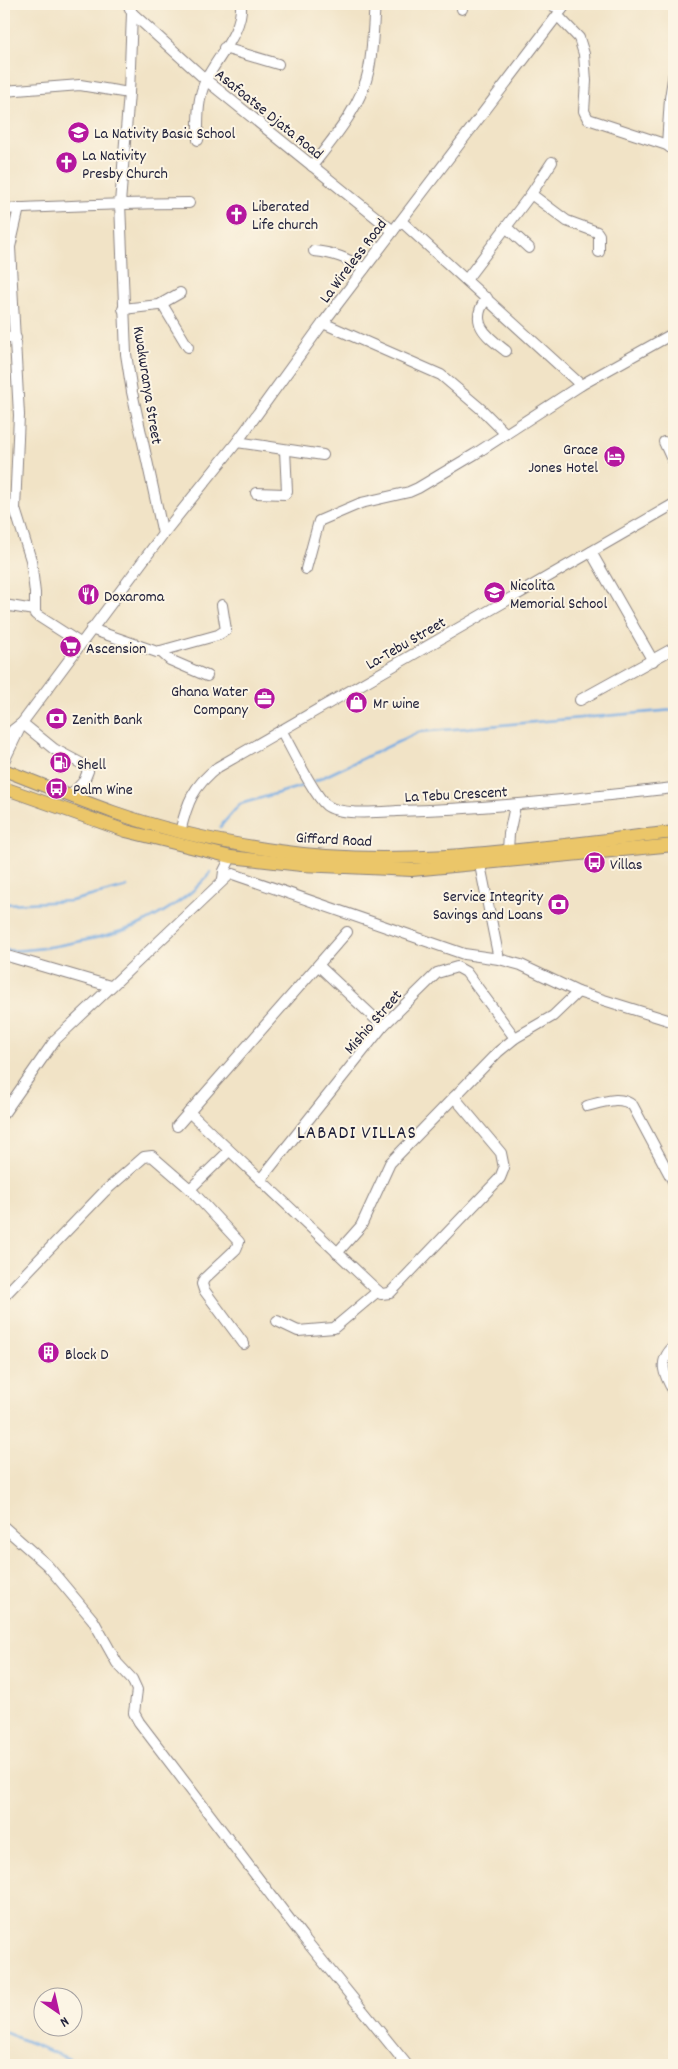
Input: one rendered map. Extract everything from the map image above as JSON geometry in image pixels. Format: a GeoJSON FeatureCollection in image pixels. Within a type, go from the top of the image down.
{"type":"FeatureCollection","features":[{"type":"Feature","properties":{"kind":"main road","name":"Giffard Road"},"geometry":{"type":"LineString","coordinates":[[4,770],[114,813],[180,832],[280,851],[351,857],[418,856],[508,850],[674,832]]}},
{"type":"Feature","properties":{"kind":"main road","name":"Giffard Road"},"geometry":{"type":"LineString","coordinates":[[4,789],[126,831],[231,857],[347,868],[412,870],[674,845]]}},
{"type":"Feature","properties":{"kind":"street"},"geometry":{"type":"LineString","coordinates":[[198,140],[199,100],[206,80],[241,20],[241,4]]}},
{"type":"Feature","properties":{"kind":"street"},"geometry":{"type":"LineString","coordinates":[[312,166],[338,132],[358,98],[369,71],[376,4]]}},
{"type":"Feature","properties":{"kind":"street"},"geometry":{"type":"LineString","coordinates":[[548,4],[562,10],[579,38],[584,54],[586,81],[584,111],[588,119],[670,148],[670,98],[674,73]]}},
{"type":"Feature","properties":{"kind":"street","name":"Asafoatse Djata Road"},"geometry":{"type":"LineString","coordinates":[[130,9],[206,80],[393,231]]}},
{"type":"Feature","properties":{"kind":"street","name":"Kwakwranya Street"},"geometry":{"type":"LineString","coordinates":[[130,9],[129,93],[120,203],[126,354],[132,392],[162,534]]}},
{"type":"Feature","properties":{"kind":"street","name":"La Wireless Road"},"geometry":{"type":"LineString","coordinates":[[162,534],[237,442],[323,323],[562,10]]}},
{"type":"Feature","properties":{"kind":"street"},"geometry":{"type":"LineString","coordinates":[[224,48],[278,64]]}},
{"type":"Feature","properties":{"kind":"street"},"geometry":{"type":"LineString","coordinates":[[4,91],[80,85],[129,93]]}},
{"type":"Feature","properties":{"kind":"street"},"geometry":{"type":"LineString","coordinates":[[466,280],[531,194],[552,162]]}},
{"type":"Feature","properties":{"kind":"street"},"geometry":{"type":"LineString","coordinates":[[531,194],[567,221],[597,232],[599,235],[599,252]]}},
{"type":"Feature","properties":{"kind":"street"},"geometry":{"type":"LineString","coordinates":[[4,209],[120,203],[189,203]]}},
{"type":"Feature","properties":{"kind":"street"},"geometry":{"type":"LineString","coordinates":[[19,208],[10,247],[19,415],[15,509],[31,560],[35,593],[34,610],[37,616],[80,643]]}},
{"type":"Feature","properties":{"kind":"street"},"geometry":{"type":"LineString","coordinates":[[401,221],[581,385]]}},
{"type":"Feature","properties":{"kind":"street"},"geometry":{"type":"LineString","coordinates":[[506,227],[529,248]]}},
{"type":"Feature","properties":{"kind":"street"},"geometry":{"type":"LineString","coordinates":[[314,251],[332,253],[349,259],[364,269]]}},
{"type":"Feature","properties":{"kind":"street"},"geometry":{"type":"LineString","coordinates":[[124,309],[162,304],[180,293]]}},
{"type":"Feature","properties":{"kind":"street"},"geometry":{"type":"LineString","coordinates":[[487,298],[483,303],[480,316],[482,331],[506,351]]}},
{"type":"Feature","properties":{"kind":"street"},"geometry":{"type":"LineString","coordinates":[[162,304],[188,347]]}},
{"type":"Feature","properties":{"kind":"street"},"geometry":{"type":"LineString","coordinates":[[323,323],[442,375],[506,434]]}},
{"type":"Feature","properties":{"kind":"street"},"geometry":{"type":"LineString","coordinates":[[306,569],[319,521],[361,502],[409,492],[475,454],[581,385],[674,333]]}},
{"type":"Feature","properties":{"kind":"street"},"geometry":{"type":"LineString","coordinates":[[4,338],[16,338]]}},
{"type":"Feature","properties":{"kind":"street"},"geometry":{"type":"LineString","coordinates":[[237,442],[323,455]]}},
{"type":"Feature","properties":{"kind":"street"},"geometry":{"type":"LineString","coordinates":[[664,442],[674,464]]}},
{"type":"Feature","properties":{"kind":"street"},"geometry":{"type":"LineString","coordinates":[[256,493],[285,494],[288,491],[285,450]]}},
{"type":"Feature","properties":{"kind":"street","name":"La-Tebu Street"},"geometry":{"type":"LineString","coordinates":[[180,832],[189,801],[199,783],[218,767],[674,504]]}},
{"type":"Feature","properties":{"kind":"street"},"geometry":{"type":"LineString","coordinates":[[4,509],[15,509]]}},
{"type":"Feature","properties":{"kind":"street"},"geometry":{"type":"LineString","coordinates":[[4,761],[22,723],[162,534]]}},
{"type":"Feature","properties":{"kind":"street"},"geometry":{"type":"LineString","coordinates":[[591,552],[653,660]]}},
{"type":"Feature","properties":{"kind":"street"},"geometry":{"type":"LineString","coordinates":[[4,605],[34,610]]}},
{"type":"Feature","properties":{"kind":"street"},"geometry":{"type":"LineString","coordinates":[[91,629],[152,652],[160,651],[218,635],[226,630],[222,605]]}},
{"type":"Feature","properties":{"kind":"street"},"geometry":{"type":"LineString","coordinates":[[580,700],[674,648]]}},
{"type":"Feature","properties":{"kind":"street"},"geometry":{"type":"LineString","coordinates":[[160,651],[170,660],[207,676]]}},
{"type":"Feature","properties":{"kind":"street"},"geometry":{"type":"LineString","coordinates":[[4,745],[13,730],[22,723]]}},
{"type":"Feature","properties":{"kind":"street"},"geometry":{"type":"LineString","coordinates":[[22,723],[54,749],[84,765],[88,770],[84,781],[70,796]]}},
{"type":"Feature","properties":{"kind":"street","name":"La Tebu Crescent"},"geometry":{"type":"LineString","coordinates":[[281,730],[317,794],[326,805],[336,810],[444,810],[515,806],[674,788]]}},
{"type":"Feature","properties":{"kind":"street"},"geometry":{"type":"LineString","coordinates":[[508,850],[509,834],[515,806]]}},
{"type":"Feature","properties":{"kind":"street"},"geometry":{"type":"LineString","coordinates":[[223,879],[224,871],[231,857]]}},
{"type":"Feature","properties":{"kind":"street"},"geometry":{"type":"LineString","coordinates":[[480,865],[499,959]]}},
{"type":"Feature","properties":{"kind":"street"},"geometry":{"type":"LineString","coordinates":[[4,1113],[55,1040],[223,879],[234,874],[464,954],[499,959],[521,965],[578,992],[674,1022]]}},
{"type":"Feature","properties":{"kind":"street"},"geometry":{"type":"LineString","coordinates":[[177,1126],[348,932]]}},
{"type":"Feature","properties":{"kind":"street"},"geometry":{"type":"LineString","coordinates":[[4,956],[110,986]]}},
{"type":"Feature","properties":{"kind":"street"},"geometry":{"type":"LineString","coordinates":[[319,966],[383,1026]]}},
{"type":"Feature","properties":{"kind":"street","name":"Mishio Street"},"geometry":{"type":"LineString","coordinates":[[261,1179],[383,1026],[437,973],[457,967],[466,972],[515,1038]]}},
{"type":"Feature","properties":{"kind":"street"},"geometry":{"type":"LineString","coordinates":[[338,1253],[361,1226],[390,1164],[498,1052],[515,1038],[553,1016],[578,992]]}},
{"type":"Feature","properties":{"kind":"street"},"geometry":{"type":"LineString","coordinates":[[188,1112],[381,1294],[390,1293],[500,1178],[504,1168],[501,1153],[454,1097]]}},
{"type":"Feature","properties":{"kind":"street"},"geometry":{"type":"LineString","coordinates":[[587,1106],[609,1100],[628,1102],[633,1106],[674,1183]]}},
{"type":"Feature","properties":{"kind":"street"},"geometry":{"type":"LineString","coordinates":[[190,1189],[229,1151]]}},
{"type":"Feature","properties":{"kind":"street"},"geometry":{"type":"LineString","coordinates":[[4,1296],[104,1192],[144,1158],[152,1156],[190,1189],[239,1242],[236,1249],[202,1284],[204,1290],[244,1344]]}},
{"type":"Feature","properties":{"kind":"street"},"geometry":{"type":"LineString","coordinates":[[277,1322],[298,1331],[334,1328],[378,1291]]}},
{"type":"Feature","properties":{"kind":"street"},"geometry":{"type":"LineString","coordinates":[[674,1346],[666,1355],[664,1362],[664,1372],[674,1392]]}},
{"type":"Feature","properties":{"kind":"street"},"geometry":{"type":"LineString","coordinates":[[4,1527],[47,1565],[93,1620],[117,1663],[132,1679],[137,1690],[134,1713],[139,1722],[299,1932],[407,2065]]}},
{"type":"Feature","properties":{"kind":"waterway"},"geometry":{"type":"LineString","coordinates":[[315,781],[419,732],[674,710]]}},
{"type":"Feature","properties":{"kind":"waterway"},"geometry":{"type":"LineString","coordinates":[[220,827],[240,804],[306,785]]}},
{"type":"Feature","properties":{"kind":"waterway"},"geometry":{"type":"LineString","coordinates":[[4,950],[54,946],[95,938],[130,928],[143,923],[180,901],[211,872]]}},
{"type":"Feature","properties":{"kind":"waterway"},"geometry":{"type":"LineString","coordinates":[[4,904],[71,901],[127,887]]}},
{"type":"Feature","properties":{"kind":"waterway"},"geometry":{"type":"LineString","coordinates":[[4,2032],[84,2065]]}},
{"type":"Feature","properties":{"kind":"place","name":"La Nativity Basic School"},"geometry":{"type":"Point","coordinates":[78,132]}},
{"type":"Feature","properties":{"kind":"place","name":"La Nativity Presby Church"},"geometry":{"type":"Point","coordinates":[66,163]}},
{"type":"Feature","properties":{"kind":"place","name":"Liberated Life church"},"geometry":{"type":"Point","coordinates":[236,214]}},
{"type":"Feature","properties":{"kind":"place","name":"Grace Jones Hotel"},"geometry":{"type":"Point","coordinates":[614,457]}},
{"type":"Feature","properties":{"kind":"place","name":"Nicolita Memorial School"},"geometry":{"type":"Point","coordinates":[494,593]}},
{"type":"Feature","properties":{"kind":"place","name":"Doxaroma"},"geometry":{"type":"Point","coordinates":[88,595]}},
{"type":"Feature","properties":{"kind":"place","name":"Ascension"},"geometry":{"type":"Point","coordinates":[70,647]}},
{"type":"Feature","properties":{"kind":"place","name":"Ghana Water Company"},"geometry":{"type":"Point","coordinates":[264,699]}},
{"type":"Feature","properties":{"kind":"place","name":"Mr wine"},"geometry":{"type":"Point","coordinates":[357,702]}},
{"type":"Feature","properties":{"kind":"place","name":"Zenith Bank"},"geometry":{"type":"Point","coordinates":[56,718]}},
{"type":"Feature","properties":{"kind":"place","name":"Shell"},"geometry":{"type":"Point","coordinates":[61,763]}},
{"type":"Feature","properties":{"kind":"place","name":"Palm Wine"},"geometry":{"type":"Point","coordinates":[57,788]}},
{"type":"Feature","properties":{"kind":"place","name":"Villas"},"geometry":{"type":"Point","coordinates":[594,863]}},
{"type":"Feature","properties":{"kind":"place","name":"Service Integrity Savings and Loans"},"geometry":{"type":"Point","coordinates":[559,904]}},
{"type":"Feature","properties":{"kind":"place","name":"Block D"},"geometry":{"type":"Point","coordinates":[49,1353]}},
{"type":"Feature","properties":{"kind":"district","name":"LABADI VILLAS"},"geometry":{"type":"Point","coordinates":[357,1131]}}]}
